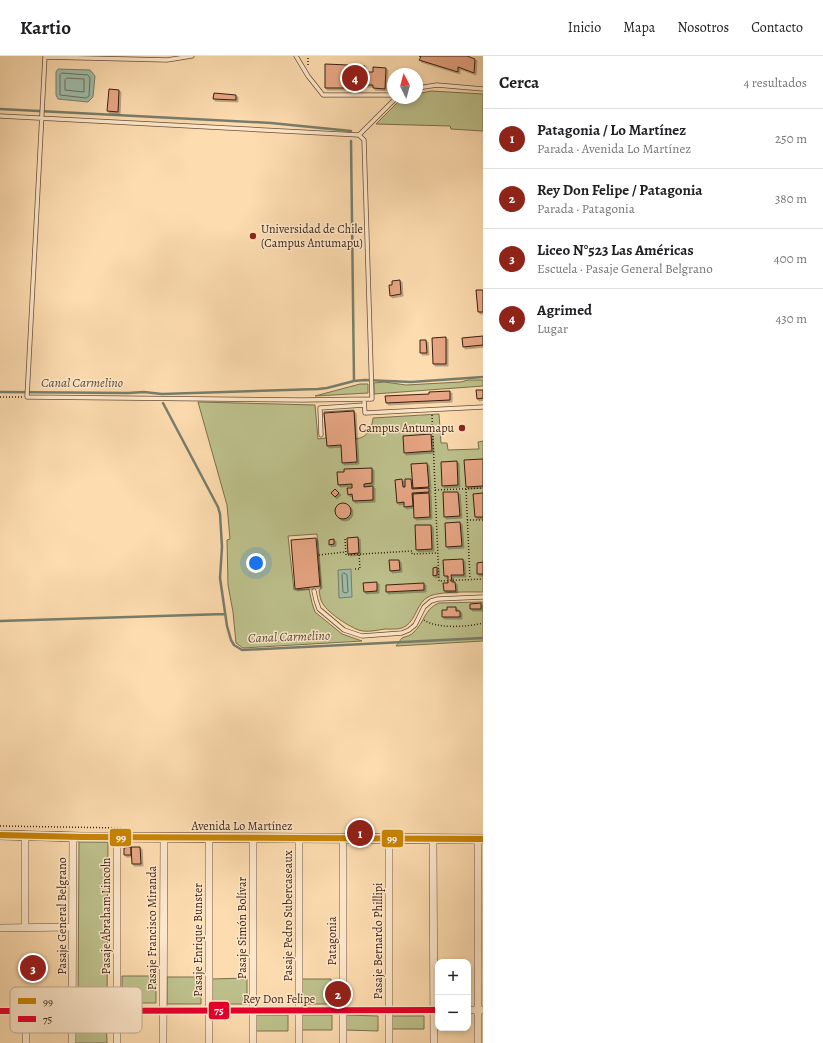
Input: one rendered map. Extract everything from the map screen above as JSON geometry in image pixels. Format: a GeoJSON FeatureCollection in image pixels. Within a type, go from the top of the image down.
{"type":"FeatureCollection","features":[{"type":"Feature","properties":{"kind":"main road","name":"Avenida Lo Martínez"},"geometry":{"type":"LineString","coordinates":[[0,835],[73,837],[481,839]]}},
{"type":"Feature","properties":{"kind":"street"},"geometry":{"type":"LineString","coordinates":[[25,835],[26,928]]}},
{"type":"Feature","properties":{"kind":"street","name":"Pasaje General Belgrano"},"geometry":{"type":"LineString","coordinates":[[72,987],[73,837]]}},
{"type":"Feature","properties":{"kind":"street","name":"Pasaje Abraham Lincoln"},"geometry":{"type":"LineString","coordinates":[[117,837],[118,987]]}},
{"type":"Feature","properties":{"kind":"street","name":"Pasaje Francisco Miranda"},"geometry":{"type":"LineString","coordinates":[[163,1043],[164,837]]}},
{"type":"Feature","properties":{"kind":"street","name":"Pasaje Enrique Bunster"},"geometry":{"type":"LineString","coordinates":[[208,838],[209,1043]]}},
{"type":"Feature","properties":{"kind":"street","name":"Pasaje Simón Bolívar"},"geometry":{"type":"LineString","coordinates":[[253,838],[253,1043]]}},
{"type":"Feature","properties":{"kind":"street","name":"Pasaje Pedro Subercaseaux"},"geometry":{"type":"LineString","coordinates":[[299,838],[299,1043]]}},
{"type":"Feature","properties":{"kind":"street","name":"Patagonia"},"geometry":{"type":"LineString","coordinates":[[343,838],[343,1043]]}},
{"type":"Feature","properties":{"kind":"street","name":"Pasaje Bernardo Phillipi"},"geometry":{"type":"LineString","coordinates":[[389,838],[390,1043]]}},
{"type":"Feature","properties":{"kind":"street"},"geometry":{"type":"LineString","coordinates":[[433,839],[436,995]]}},
{"type":"Feature","properties":{"kind":"street"},"geometry":{"type":"LineString","coordinates":[[478,1043],[481,1010],[481,839]]}},
{"type":"Feature","properties":{"kind":"street"},"geometry":{"type":"LineString","coordinates":[[0,928],[73,927]]}},
{"type":"Feature","properties":{"kind":"street","name":"Rey Don Felipe"},"geometry":{"type":"LineString","coordinates":[[142,1010],[435,1010]]}},
{"type":"Feature","properties":{"kind":"street","name":"Rey Don Felipe"},"geometry":{"type":"LineString","coordinates":[[0,1011],[10,1011]]}},
{"type":"Feature","properties":{"kind":"street"},"geometry":{"type":"LineString","coordinates":[[434,1043],[435,1026]]}},
{"type":"Feature","properties":{"kind":"lane"},"geometry":{"type":"LineString","coordinates":[[0,116],[43,116],[359,135],[364,140],[372,399],[27,396],[43,116],[45,57],[167,60],[192,56]]}},
{"type":"Feature","properties":{"kind":"lane"},"geometry":{"type":"LineString","coordinates":[[296,56],[308,76],[323,95],[387,95]]}},
{"type":"Feature","properties":{"kind":"lane"},"geometry":{"type":"LineString","coordinates":[[423,87],[437,86],[483,89]]}},
{"type":"Feature","properties":{"kind":"lane"},"geometry":{"type":"LineString","coordinates":[[359,135],[390,104]]}},
{"type":"Feature","properties":{"kind":"lane"},"geometry":{"type":"LineString","coordinates":[[364,400],[365,413],[483,407]]}},
{"type":"Feature","properties":{"kind":"lane"},"geometry":{"type":"LineString","coordinates":[[322,436],[320,408],[364,405]]}},
{"type":"Feature","properties":{"kind":"lane"},"geometry":{"type":"LineString","coordinates":[[314,591],[319,609],[344,630],[362,636],[402,633],[409,630],[428,604],[438,598],[483,597]]}},
{"type":"Feature","properties":{"kind":"path"},"geometry":{"type":"LineString","coordinates":[[0,397],[27,396]]}},
{"type":"Feature","properties":{"kind":"path"},"geometry":{"type":"LineString","coordinates":[[432,410],[439,580],[483,578]]}},
{"type":"Feature","properties":{"kind":"path"},"geometry":{"type":"LineString","coordinates":[[435,490],[483,488]]}},
{"type":"Feature","properties":{"kind":"path"},"geometry":{"type":"LineString","coordinates":[[466,489],[470,579]]}},
{"type":"Feature","properties":{"kind":"path"},"geometry":{"type":"LineString","coordinates":[[467,520],[483,520]]}},
{"type":"Feature","properties":{"kind":"path"},"geometry":{"type":"LineString","coordinates":[[345,539],[346,555],[412,551],[412,554],[438,553]]}},
{"type":"Feature","properties":{"kind":"path"},"geometry":{"type":"LineString","coordinates":[[319,554],[346,552]]}},
{"type":"Feature","properties":{"kind":"path"},"geometry":{"type":"LineString","coordinates":[[355,569],[360,569],[359,554]]}},
{"type":"Feature","properties":{"kind":"path"},"geometry":{"type":"LineString","coordinates":[[419,616],[429,623],[437,625],[472,626],[483,623]]}},
{"type":"Feature","properties":{"kind":"green space"},"geometry":{"type":"Polygon","coordinates":[[[431,91],[483,94],[483,131],[451,129],[450,126],[376,124],[396,104],[423,104],[423,93],[431,91]]]}},
{"type":"Feature","properties":{"kind":"green space"},"geometry":{"type":"Polygon","coordinates":[[[468,380],[483,380],[483,386],[374,394],[374,383],[384,382],[406,385],[461,382],[468,380]]]}},
{"type":"Feature","properties":{"kind":"green space"},"geometry":{"type":"Polygon","coordinates":[[[360,384],[368,384],[368,393],[315,396],[360,384]]]}},
{"type":"Feature","properties":{"kind":"green space"},"geometry":{"type":"Polygon","coordinates":[[[198,402],[315,405],[318,439],[326,438],[324,412],[354,410],[356,439],[369,432],[372,426],[373,418],[439,414],[441,443],[447,443],[448,450],[479,449],[478,442],[483,441],[483,592],[454,592],[433,595],[421,603],[412,619],[404,627],[398,629],[368,631],[359,630],[335,616],[321,601],[319,590],[321,589],[317,534],[288,536],[294,590],[309,589],[315,612],[342,634],[362,641],[243,648],[236,643],[233,612],[228,585],[227,540],[230,539],[227,505],[198,402]]]}},
{"type":"Feature","properties":{"kind":"green space"},"geometry":{"type":"Polygon","coordinates":[[[483,602],[483,641],[396,646],[402,638],[413,633],[434,605],[439,603],[483,602]]]}},
{"type":"Feature","properties":{"kind":"green space"},"geometry":{"type":"Polygon","coordinates":[[[79,842],[108,842],[107,987],[78,987],[79,842]]]}},
{"type":"Feature","properties":{"kind":"green space"},"geometry":{"type":"Polygon","coordinates":[[[122,976],[156,976],[156,1003],[142,1003],[142,987],[122,987],[122,976]]]}},
{"type":"Feature","properties":{"kind":"green space"},"geometry":{"type":"Polygon","coordinates":[[[167,977],[201,977],[201,1004],[167,1004],[167,977]]]}},
{"type":"Feature","properties":{"kind":"green space"},"geometry":{"type":"Polygon","coordinates":[[[247,978],[247,1004],[212,1004],[212,979],[247,978]]]}},
{"type":"Feature","properties":{"kind":"green space"},"geometry":{"type":"Polygon","coordinates":[[[301,979],[331,979],[332,1004],[301,1004],[301,979]]]}},
{"type":"Feature","properties":{"kind":"green space"},"geometry":{"type":"Polygon","coordinates":[[[255,1015],[288,1015],[288,1031],[255,1031],[255,1015]]]}},
{"type":"Feature","properties":{"kind":"green space"},"geometry":{"type":"Polygon","coordinates":[[[299,1015],[332,1015],[332,1030],[299,1030],[299,1015]]]}},
{"type":"Feature","properties":{"kind":"green space"},"geometry":{"type":"Polygon","coordinates":[[[346,1015],[378,1016],[378,1031],[346,1030],[346,1015]]]}},
{"type":"Feature","properties":{"kind":"green space"},"geometry":{"type":"Polygon","coordinates":[[[392,1016],[424,1016],[424,1029],[392,1029],[392,1016]]]}},
{"type":"Feature","properties":{"kind":"green space"},"geometry":{"type":"Polygon","coordinates":[[[75,1033],[107,1033],[107,1043],[75,1043],[75,1033]]]}},
{"type":"Feature","properties":{"kind":"water"},"geometry":{"type":"Polygon","coordinates":[[[58,69],[90,70],[95,76],[93,97],[88,102],[58,99],[56,95],[56,72],[58,69]]]}},
{"type":"Feature","properties":{"kind":"water"},"geometry":{"type":"Polygon","coordinates":[[[351,569],[352,597],[339,598],[338,570],[351,569]]]}},
{"type":"Feature","properties":{"kind":"building"},"geometry":{"type":"Polygon","coordinates":[[[419,56],[467,56],[475,59],[474,73],[458,67],[458,72],[419,60],[421,57],[419,56]]]}},
{"type":"Feature","properties":{"kind":"building"},"geometry":{"type":"Polygon","coordinates":[[[325,64],[348,65],[348,70],[354,70],[354,66],[365,66],[364,72],[373,72],[373,67],[386,68],[385,89],[373,88],[373,85],[360,85],[360,88],[325,88],[325,64]]]}},
{"type":"Feature","properties":{"kind":"building"},"geometry":{"type":"Polygon","coordinates":[[[109,89],[119,90],[118,112],[107,111],[109,89]]]}},
{"type":"Feature","properties":{"kind":"building"},"geometry":{"type":"Polygon","coordinates":[[[214,93],[236,95],[236,100],[213,99],[214,93]]]}},
{"type":"Feature","properties":{"kind":"building"},"geometry":{"type":"Polygon","coordinates":[[[400,280],[401,294],[390,296],[389,285],[392,285],[392,281],[400,280]]]}},
{"type":"Feature","properties":{"kind":"building"},"geometry":{"type":"Polygon","coordinates":[[[476,290],[483,290],[483,312],[478,312],[476,290]]]}},
{"type":"Feature","properties":{"kind":"building"},"geometry":{"type":"Polygon","coordinates":[[[483,336],[483,345],[463,347],[462,338],[483,336]]]}},
{"type":"Feature","properties":{"kind":"building"},"geometry":{"type":"Polygon","coordinates":[[[446,337],[446,364],[433,364],[432,338],[446,337]]]}},
{"type":"Feature","properties":{"kind":"building"},"geometry":{"type":"Polygon","coordinates":[[[420,340],[426,340],[427,353],[420,353],[420,340]]]}},
{"type":"Feature","properties":{"kind":"building"},"geometry":{"type":"Polygon","coordinates":[[[476,390],[483,390],[483,398],[477,399],[476,390]]]}},
{"type":"Feature","properties":{"kind":"building"},"geometry":{"type":"Polygon","coordinates":[[[450,391],[450,400],[386,403],[385,396],[429,394],[429,392],[450,391]]]}},
{"type":"Feature","properties":{"kind":"building"},"geometry":{"type":"Polygon","coordinates":[[[354,411],[357,462],[342,463],[341,445],[327,446],[324,413],[354,411]]]}},
{"type":"Feature","properties":{"kind":"building"},"geometry":{"type":"Polygon","coordinates":[[[431,434],[432,451],[404,453],[403,436],[431,434]]]}},
{"type":"Feature","properties":{"kind":"building"},"geometry":{"type":"Polygon","coordinates":[[[483,459],[483,486],[466,487],[464,460],[483,459]]]}},
{"type":"Feature","properties":{"kind":"building"},"geometry":{"type":"Polygon","coordinates":[[[457,461],[458,485],[442,486],[441,462],[457,461]]]}},
{"type":"Feature","properties":{"kind":"building"},"geometry":{"type":"Polygon","coordinates":[[[427,463],[429,487],[413,488],[411,464],[427,463]]]}},
{"type":"Feature","properties":{"kind":"building"},"geometry":{"type":"Polygon","coordinates":[[[372,468],[372,483],[364,484],[364,487],[373,486],[373,500],[353,501],[352,494],[348,495],[347,488],[352,488],[352,484],[338,485],[337,472],[344,472],[344,469],[372,468]]]}},
{"type":"Feature","properties":{"kind":"building"},"geometry":{"type":"Polygon","coordinates":[[[402,479],[403,487],[405,487],[405,479],[411,479],[412,489],[429,488],[429,492],[412,493],[413,506],[404,507],[404,502],[397,503],[395,480],[402,479]]]}},
{"type":"Feature","properties":{"kind":"building"},"geometry":{"type":"Polygon","coordinates":[[[335,489],[339,493],[335,497],[331,493],[335,489]]]}},
{"type":"Feature","properties":{"kind":"building"},"geometry":{"type":"Polygon","coordinates":[[[443,492],[458,492],[460,516],[444,517],[443,492]]]}},
{"type":"Feature","properties":{"kind":"building"},"geometry":{"type":"Polygon","coordinates":[[[429,493],[430,517],[414,518],[413,494],[429,493]]]}},
{"type":"Feature","properties":{"kind":"building"},"geometry":{"type":"Polygon","coordinates":[[[483,493],[483,517],[475,517],[473,494],[483,493]]]}},
{"type":"Feature","properties":{"kind":"building"},"geometry":{"type":"Polygon","coordinates":[[[340,503],[346,503],[351,508],[349,517],[346,519],[340,519],[335,514],[335,508],[340,503]]]}},
{"type":"Feature","properties":{"kind":"building"},"geometry":{"type":"Polygon","coordinates":[[[460,522],[462,546],[446,547],[445,523],[460,522]]]}},
{"type":"Feature","properties":{"kind":"building"},"geometry":{"type":"Polygon","coordinates":[[[415,525],[431,525],[432,549],[416,550],[415,525]]]}},
{"type":"Feature","properties":{"kind":"building"},"geometry":{"type":"Polygon","coordinates":[[[358,537],[359,553],[348,554],[347,538],[358,537]]]}},
{"type":"Feature","properties":{"kind":"building"},"geometry":{"type":"Polygon","coordinates":[[[316,538],[320,586],[295,589],[291,540],[316,538]]]}},
{"type":"Feature","properties":{"kind":"building"},"geometry":{"type":"Polygon","coordinates":[[[334,539],[334,544],[329,545],[329,540],[334,539]]]}},
{"type":"Feature","properties":{"kind":"building"},"geometry":{"type":"Polygon","coordinates":[[[463,559],[464,575],[451,575],[452,582],[455,582],[456,591],[444,591],[443,583],[448,583],[448,576],[444,576],[443,560],[463,559]]]}},
{"type":"Feature","properties":{"kind":"building"},"geometry":{"type":"Polygon","coordinates":[[[389,560],[399,560],[400,570],[390,571],[389,560]]]}},
{"type":"Feature","properties":{"kind":"building"},"geometry":{"type":"Polygon","coordinates":[[[483,562],[483,574],[477,574],[477,563],[483,562]]]}},
{"type":"Feature","properties":{"kind":"building"},"geometry":{"type":"Polygon","coordinates":[[[437,567],[437,575],[433,576],[433,568],[437,567]]]}},
{"type":"Feature","properties":{"kind":"building"},"geometry":{"type":"Polygon","coordinates":[[[377,582],[377,591],[364,592],[363,583],[377,582]]]}},
{"type":"Feature","properties":{"kind":"building"},"geometry":{"type":"Polygon","coordinates":[[[424,583],[424,590],[386,592],[386,585],[424,583]]]}},
{"type":"Feature","properties":{"kind":"building"},"geometry":{"type":"Polygon","coordinates":[[[481,603],[481,609],[470,609],[470,604],[481,603]]]}},
{"type":"Feature","properties":{"kind":"building"},"geometry":{"type":"Polygon","coordinates":[[[447,607],[456,607],[456,611],[460,611],[460,617],[442,617],[442,610],[447,610],[447,607]]]}},
{"type":"Feature","properties":{"kind":"building"},"geometry":{"type":"Polygon","coordinates":[[[131,847],[140,847],[141,864],[132,864],[131,847]]]}},
{"type":"Feature","properties":{"kind":"building"},"geometry":{"type":"Polygon","coordinates":[[[131,847],[131,855],[124,855],[124,848],[131,847]]]}},
{"type":"Feature","properties":{"kind":"waterway"},"geometry":{"type":"LineString","coordinates":[[0,109],[271,123],[351,131]]}},
{"type":"Feature","properties":{"kind":"waterway"},"geometry":{"type":"LineString","coordinates":[[351,141],[354,381]]}},
{"type":"Feature","properties":{"kind":"waterway"},"geometry":{"type":"LineString","coordinates":[[0,392],[144,392],[162,394],[318,389],[365,380],[411,382],[483,377]]}},
{"type":"Feature","properties":{"kind":"waterway","name":"Canal Carmelino"},"geometry":{"type":"LineString","coordinates":[[163,403],[218,507],[220,514],[222,547],[220,578],[227,626],[234,645],[242,650],[483,638]]}},
{"type":"Feature","properties":{"kind":"waterway"},"geometry":{"type":"LineString","coordinates":[[0,621],[225,614]]}},
{"type":"Feature","properties":{"kind":"transit line","name":"99"},"geometry":{"type":"LineString","coordinates":[[0,835],[81,837],[483,839]]}},
{"type":"Feature","properties":{"kind":"transit line","name":"75"},"geometry":{"type":"LineString","coordinates":[[142,1011],[435,1010]]}},
{"type":"Feature","properties":{"kind":"transit line","name":"75"},"geometry":{"type":"LineString","coordinates":[[0,1011],[10,1011]]}},
{"type":"Feature","properties":{"kind":"place","name":"Agrimed"},"geometry":{"type":"Point","coordinates":[355,78]}},
{"type":"Feature","properties":{"kind":"place","name":"Universidad de Chile (Campus Antumapu)"},"geometry":{"type":"Point","coordinates":[253,236]}},
{"type":"Feature","properties":{"kind":"place","name":"Campus Antumapu"},"geometry":{"type":"Point","coordinates":[462,428]}},
{"type":"Feature","properties":{"kind":"place","name":"Patagonia / Lo Martínez"},"geometry":{"type":"Point","coordinates":[360,833]}},
{"type":"Feature","properties":{"kind":"place","name":"Liceo N°523 Las Américas"},"geometry":{"type":"Point","coordinates":[33,968]}},
{"type":"Feature","properties":{"kind":"place","name":"Rey Don Felipe / Patagonia"},"geometry":{"type":"Point","coordinates":[338,994]}}]}
